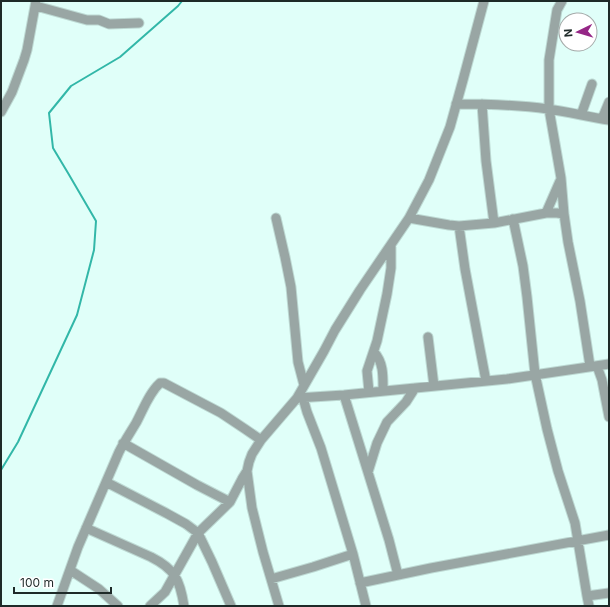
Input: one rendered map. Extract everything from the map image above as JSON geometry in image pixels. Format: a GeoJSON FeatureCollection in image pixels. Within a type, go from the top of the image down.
{"type":"FeatureCollection","features":[{"type":"Feature","properties":{"kind":"street"},"geometry":{"type":"LineString","coordinates":[[150,606],[165,592],[198,533],[230,502],[247,471],[252,454],[261,440],[300,398],[304,385],[339,324],[360,290],[409,218],[429,180],[450,127],[484,1]]}},
{"type":"Feature","properties":{"kind":"street"},"geometry":{"type":"LineString","coordinates":[[562,1],[557,10],[549,60],[549,110],[561,178],[564,214],[580,301],[594,366],[602,380],[609,417]]}},
{"type":"Feature","properties":{"kind":"street"},"geometry":{"type":"LineString","coordinates":[[1,112],[12,92],[24,60],[36,3],[87,20],[99,20],[108,24],[139,23]]}},
{"type":"Feature","properties":{"kind":"street"},"geometry":{"type":"LineString","coordinates":[[581,115],[592,84]]}},
{"type":"Feature","properties":{"kind":"street"},"geometry":{"type":"LineString","coordinates":[[456,104],[482,104],[549,110],[605,120],[609,102]]}},
{"type":"Feature","properties":{"kind":"street"},"geometry":{"type":"LineString","coordinates":[[482,104],[486,161],[494,223]]}},
{"type":"Feature","properties":{"kind":"street"},"geometry":{"type":"LineString","coordinates":[[546,213],[561,178]]}},
{"type":"Feature","properties":{"kind":"street"},"geometry":{"type":"LineString","coordinates":[[409,218],[459,226],[494,223],[546,213],[564,214]]}},
{"type":"Feature","properties":{"kind":"street"},"geometry":{"type":"LineString","coordinates":[[276,218],[285,257],[290,287],[298,362],[304,385]]}},
{"type":"Feature","properties":{"kind":"street"},"geometry":{"type":"LineString","coordinates":[[513,219],[523,266],[535,374],[558,471],[575,523],[589,606]]}},
{"type":"Feature","properties":{"kind":"street"},"geometry":{"type":"LineString","coordinates":[[459,226],[464,263],[486,381]]}},
{"type":"Feature","properties":{"kind":"street"},"geometry":{"type":"LineString","coordinates":[[369,392],[367,371],[379,334],[389,282],[392,244]]}},
{"type":"Feature","properties":{"kind":"street"},"geometry":{"type":"LineString","coordinates":[[428,337],[434,386]]}},
{"type":"Feature","properties":{"kind":"street"},"geometry":{"type":"LineString","coordinates":[[374,352],[381,362],[383,391]]}},
{"type":"Feature","properties":{"kind":"street"},"geometry":{"type":"LineString","coordinates":[[300,398],[486,381],[609,364]]}},
{"type":"Feature","properties":{"kind":"street"},"geometry":{"type":"LineString","coordinates":[[57,606],[86,528],[123,443],[135,425],[153,390],[160,383],[162,382],[221,414],[261,440]]}},
{"type":"Feature","properties":{"kind":"street"},"geometry":{"type":"LineString","coordinates":[[368,474],[377,443],[387,422],[406,402],[415,388]]}},
{"type":"Feature","properties":{"kind":"street"},"geometry":{"type":"LineString","coordinates":[[344,395],[389,540],[398,575]]}},
{"type":"Feature","properties":{"kind":"street"},"geometry":{"type":"LineString","coordinates":[[300,398],[320,448],[353,554],[366,606]]}},
{"type":"Feature","properties":{"kind":"street"},"geometry":{"type":"LineString","coordinates":[[123,443],[230,502]]}},
{"type":"Feature","properties":{"kind":"street"},"geometry":{"type":"LineString","coordinates":[[247,471],[252,508],[279,606]]}},
{"type":"Feature","properties":{"kind":"street"},"geometry":{"type":"LineString","coordinates":[[106,482],[186,524],[198,533],[231,606]]}},
{"type":"Feature","properties":{"kind":"street"},"geometry":{"type":"LineString","coordinates":[[86,528],[160,561],[169,567],[175,574],[181,590],[184,606]]}},
{"type":"Feature","properties":{"kind":"street"},"geometry":{"type":"LineString","coordinates":[[360,583],[609,535]]}},
{"type":"Feature","properties":{"kind":"street"},"geometry":{"type":"LineString","coordinates":[[271,579],[353,554]]}},
{"type":"Feature","properties":{"kind":"street"},"geometry":{"type":"LineString","coordinates":[[70,570],[99,589],[118,606]]}},
{"type":"Feature","properties":{"kind":"street"},"geometry":{"type":"LineString","coordinates":[[587,596],[609,593]]}},
{"type":"Feature","properties":{"kind":"waterway"},"geometry":{"type":"LineString","coordinates":[[1,470],[18,442],[77,315],[94,250],[96,221],[53,148],[49,113],[71,86],[120,57],[182,1]]}}]}
